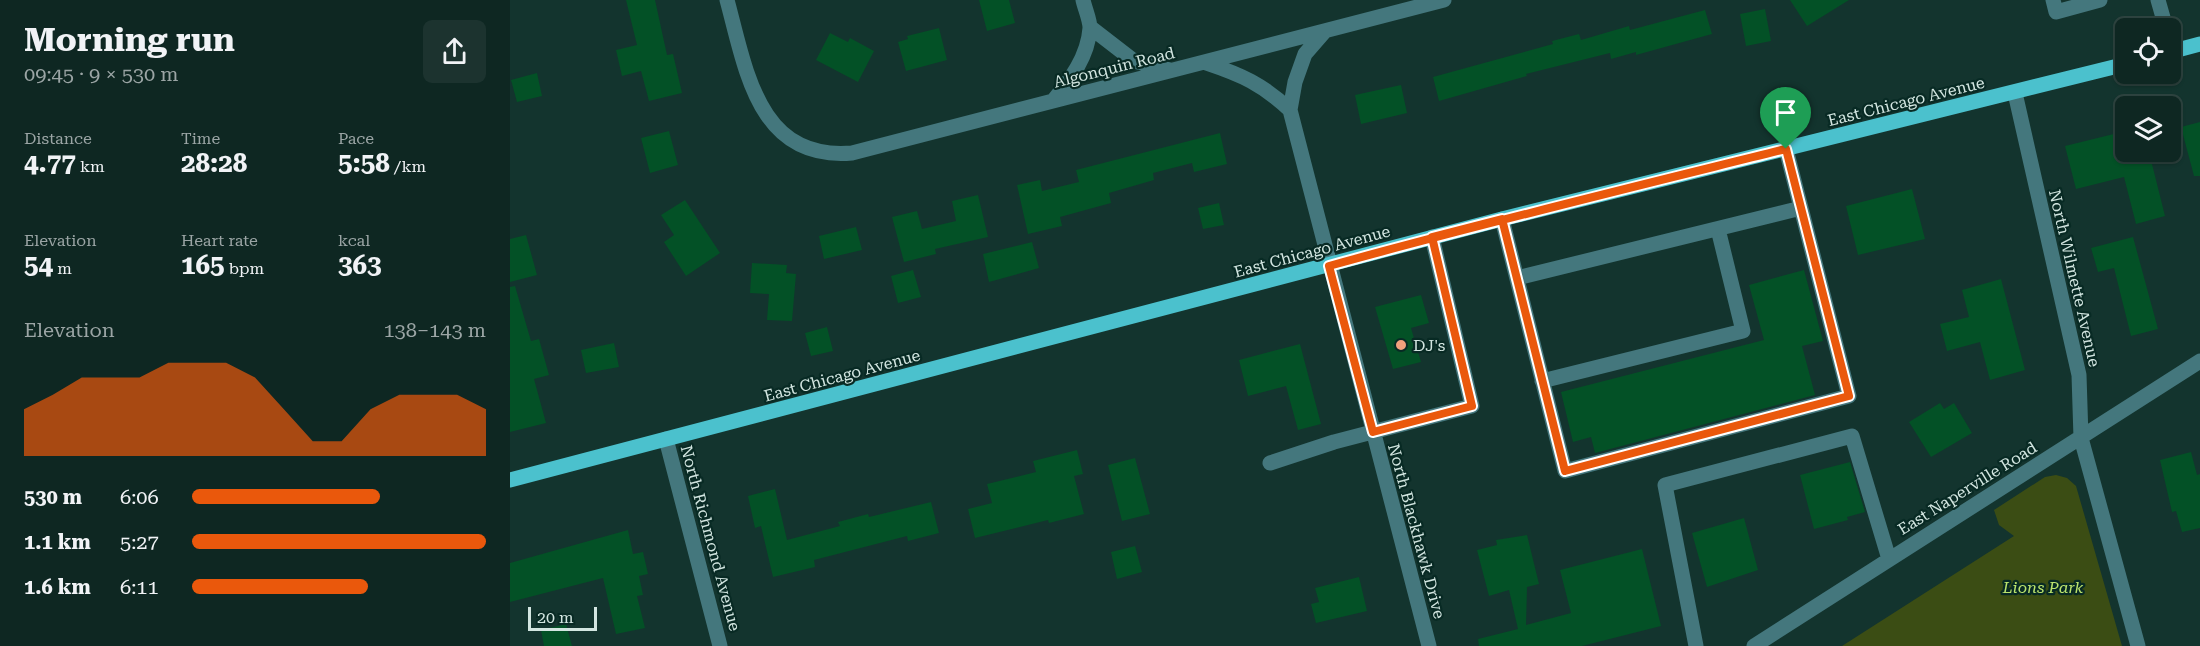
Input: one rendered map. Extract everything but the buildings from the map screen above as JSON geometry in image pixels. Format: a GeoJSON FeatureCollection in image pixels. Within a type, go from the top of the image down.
{"type":"FeatureCollection","features":[{"type":"Feature","properties":{"kind":"main road"},"geometry":{"type":"LineString","coordinates":[[2181,48],[2200,44]]}},
{"type":"Feature","properties":{"kind":"main road","name":"East Chicago Avenue"},"geometry":{"type":"LineString","coordinates":[[510,480],[1432,237],[2115,67]]}},
{"type":"Feature","properties":{"kind":"street","name":"Algonquin Road"},"geometry":{"type":"LineString","coordinates":[[727,0],[746,72],[765,115],[793,141],[813,151],[833,154],[852,153],[1444,0]]}},
{"type":"Feature","properties":{"kind":"street"},"geometry":{"type":"LineString","coordinates":[[1053,101],[1073,76],[1085,51],[1090,27],[1083,0]]}},
{"type":"Feature","properties":{"kind":"street"},"geometry":{"type":"LineString","coordinates":[[1377,18],[1393,0]]}},
{"type":"Feature","properties":{"kind":"street"},"geometry":{"type":"LineString","coordinates":[[2053,0],[2056,12],[2100,0]]}},
{"type":"Feature","properties":{"kind":"street"},"geometry":{"type":"LineString","coordinates":[[2158,0],[2163,18]]}},
{"type":"Feature","properties":{"kind":"street"},"geometry":{"type":"LineString","coordinates":[[1090,27],[1134,61],[1173,71]]}},
{"type":"Feature","properties":{"kind":"street","name":"North Blackhawk Drive"},"geometry":{"type":"LineString","coordinates":[[1325,32],[1305,54],[1295,82],[1290,110],[1429,646]]}},
{"type":"Feature","properties":{"kind":"street"},"geometry":{"type":"LineString","coordinates":[[1206,63],[1246,77],[1270,92],[1290,110]]}},
{"type":"Feature","properties":{"kind":"street","name":"North Wilmette Avenue"},"geometry":{"type":"LineString","coordinates":[[2014,93],[2079,375],[2081,438],[2138,646]]}},
{"type":"Feature","properties":{"kind":"street"},"geometry":{"type":"LineString","coordinates":[[1502,219],[1565,471],[1849,396],[1786,149]]}},
{"type":"Feature","properties":{"kind":"street"},"geometry":{"type":"LineString","coordinates":[[1517,278],[1801,208]]}},
{"type":"Feature","properties":{"kind":"street"},"geometry":{"type":"LineString","coordinates":[[1542,381],[1743,332],[1718,229]]}},
{"type":"Feature","properties":{"kind":"street"},"geometry":{"type":"LineString","coordinates":[[1270,464],[1373,432],[1472,406],[1432,237]]}},
{"type":"Feature","properties":{"kind":"street","name":"East Naperville Road"},"geometry":{"type":"LineString","coordinates":[[1754,646],[2200,361]]}},
{"type":"Feature","properties":{"kind":"street"},"geometry":{"type":"LineString","coordinates":[[1696,646],[1665,485],[1852,436],[1889,559]]}},
{"type":"Feature","properties":{"kind":"street","name":"North Richmond Avenue"},"geometry":{"type":"LineString","coordinates":[[666,439],[720,646]]}},
{"type":"Feature","properties":{"kind":"green space","name":"Lions Park"},"geometry":{"type":"Polygon","coordinates":[[[2056,475],[2067,478],[2076,486],[2122,646],[1842,646],[2014,536],[1999,525],[1994,510],[2045,477],[2056,475]]]}},
{"type":"Feature","properties":{"kind":"place","name":"DJ's"},"geometry":{"type":"Point","coordinates":[1401,345]}},
{"type":"Feature","properties":{"kind":"route"},"geometry":{"type":"LineString","coordinates":[[1786,149],[1502,219],[1432,237],[1329,266],[1373,432],[1472,406],[1432,237],[1502,219],[1565,471],[1849,396],[1786,149]]}}]}
